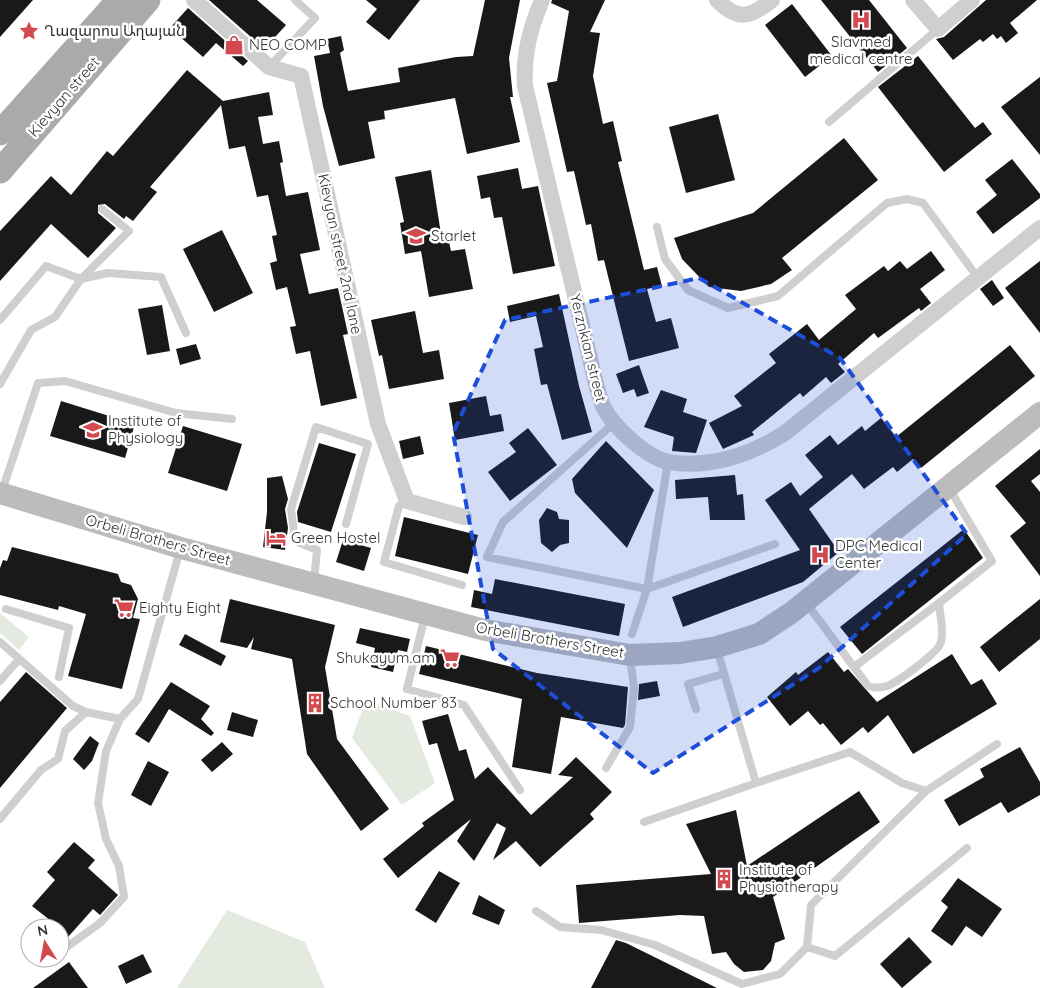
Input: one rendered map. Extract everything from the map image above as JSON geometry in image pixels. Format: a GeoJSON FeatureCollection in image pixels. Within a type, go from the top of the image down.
{"type":"FeatureCollection","features":[{"type":"Feature","properties":{"kind":"main road","name":"Kievyan street"},"geometry":{"type":"LineString","coordinates":[[0,171],[53,92],[119,0]]}},
{"type":"Feature","properties":{"kind":"main road","name":"Kievyan street"},"geometry":{"type":"LineString","coordinates":[[2,128],[53,92],[148,0]]}},
{"type":"Feature","properties":{"kind":"street","name":"Kievyan street 2nd lane"},"geometry":{"type":"LineString","coordinates":[[194,0],[269,67],[301,76],[378,424],[407,501]]}},
{"type":"Feature","properties":{"kind":"street","name":"Yerznkian street"},"geometry":{"type":"LineString","coordinates":[[542,0],[528,41],[523,63],[525,86],[596,384],[603,407],[614,423],[640,447],[668,462],[703,463],[735,458],[762,448],[785,433],[1040,228]]}},
{"type":"Feature","properties":{"kind":"street"},"geometry":{"type":"LineString","coordinates":[[717,0],[733,14],[746,16],[759,10],[772,0]]}},
{"type":"Feature","properties":{"kind":"street"},"geometry":{"type":"LineString","coordinates":[[913,0],[938,29],[972,0]]}},
{"type":"Feature","properties":{"kind":"street","name":"Orbeli Brothers Street"},"geometry":{"type":"LineString","coordinates":[[1,493],[181,548],[485,630],[680,652],[717,647],[758,634],[806,602],[1040,413]]}},
{"type":"Feature","properties":{"kind":"street"},"geometry":{"type":"LineString","coordinates":[[407,501],[464,518]]}},
{"type":"Feature","properties":{"kind":"lane"},"geometry":{"type":"LineString","coordinates":[[269,67],[315,18],[295,0]]}},
{"type":"Feature","properties":{"kind":"lane"},"geometry":{"type":"LineString","coordinates":[[829,122],[938,29]]}},
{"type":"Feature","properties":{"kind":"lane"},"geometry":{"type":"LineString","coordinates":[[657,227],[665,259],[688,290],[728,308],[778,296],[887,203],[907,199],[923,203],[978,278]]}},
{"type":"Feature","properties":{"kind":"lane"},"geometry":{"type":"LineString","coordinates":[[0,384],[31,330],[55,317],[82,279],[129,231],[102,209]]}},
{"type":"Feature","properties":{"kind":"lane"},"geometry":{"type":"LineString","coordinates":[[0,320],[46,266],[82,279],[108,273],[161,277],[186,333]]}},
{"type":"Feature","properties":{"kind":"lane"},"geometry":{"type":"LineString","coordinates":[[1,493],[38,383],[65,381],[176,413],[232,419]]}},
{"type":"Feature","properties":{"kind":"lane"},"geometry":{"type":"LineString","coordinates":[[614,423],[503,522],[486,557],[647,589],[775,544]]}},
{"type":"Feature","properties":{"kind":"lane"},"geometry":{"type":"LineString","coordinates":[[314,584],[317,550],[295,541],[291,509],[316,427],[368,444],[346,524]]}},
{"type":"Feature","properties":{"kind":"lane"},"geometry":{"type":"LineString","coordinates":[[606,768],[630,727],[634,688],[631,645],[647,589],[668,462]]}},
{"type":"Feature","properties":{"kind":"lane"},"geometry":{"type":"LineString","coordinates":[[854,667],[939,603],[992,560],[948,486]]}},
{"type":"Feature","properties":{"kind":"lane"},"geometry":{"type":"LineString","coordinates":[[407,501],[399,506],[384,562],[462,585]]}},
{"type":"Feature","properties":{"kind":"lane"},"geometry":{"type":"LineString","coordinates":[[70,945],[100,923],[124,897],[119,866],[106,839],[98,803],[106,751],[120,718],[138,699],[181,548]]}},
{"type":"Feature","properties":{"kind":"lane"},"geometry":{"type":"LineString","coordinates":[[806,602],[868,686],[875,688],[888,686],[934,653],[941,644],[942,628],[939,603]]}},
{"type":"Feature","properties":{"kind":"lane"},"geometry":{"type":"LineString","coordinates":[[6,609],[69,628],[59,677]]}},
{"type":"Feature","properties":{"kind":"lane"},"geometry":{"type":"LineString","coordinates":[[426,614],[407,688],[464,705],[520,790]]}},
{"type":"Feature","properties":{"kind":"lane"},"geometry":{"type":"LineString","coordinates":[[0,642],[73,706],[86,712],[120,718]]}},
{"type":"Feature","properties":{"kind":"lane"},"geometry":{"type":"LineString","coordinates":[[717,647],[723,674],[756,783]]}},
{"type":"Feature","properties":{"kind":"lane"},"geometry":{"type":"LineString","coordinates":[[0,681],[19,659]]}},
{"type":"Feature","properties":{"kind":"lane"},"geometry":{"type":"LineString","coordinates":[[696,709],[688,684],[723,674]]}},
{"type":"Feature","properties":{"kind":"lane"},"geometry":{"type":"LineString","coordinates":[[0,819],[42,770],[58,759],[66,731],[86,712]]}},
{"type":"Feature","properties":{"kind":"lane"},"geometry":{"type":"LineString","coordinates":[[536,911],[560,927],[601,930],[655,945],[742,984],[780,974],[807,947],[811,905],[926,791],[998,744]]}},
{"type":"Feature","properties":{"kind":"lane"},"geometry":{"type":"LineString","coordinates":[[644,822],[850,752],[902,783],[926,791]]}},
{"type":"Feature","properties":{"kind":"lane"},"geometry":{"type":"LineString","coordinates":[[807,947],[835,956],[968,848]]}},
{"type":"Feature","properties":{"kind":"highlighted area"},"geometry":{"type":"Polygon","coordinates":[[[699,278],[840,358],[967,534],[819,668],[653,773],[493,649],[453,433],[505,320],[699,278]]]}},
{"type":"Feature","properties":{"kind":"shaded area"},"geometry":{"type":"Polygon","coordinates":[[[0,613],[29,637],[19,650],[0,633],[0,613]]]}},
{"type":"Feature","properties":{"kind":"shaded area"},"geometry":{"type":"Polygon","coordinates":[[[366,700],[410,716],[435,783],[402,805],[352,738],[366,700]]]}},
{"type":"Feature","properties":{"kind":"shaded area"},"geometry":{"type":"Polygon","coordinates":[[[227,910],[305,942],[325,988],[177,988],[227,910]]]}},
{"type":"Feature","properties":{"kind":"building"},"geometry":{"type":"Polygon","coordinates":[[[0,0],[33,0],[0,37],[0,0]]]}},
{"type":"Feature","properties":{"kind":"building"},"geometry":{"type":"Polygon","coordinates":[[[209,0],[257,0],[286,25],[267,46],[264,43],[261,46],[209,0]]]}},
{"type":"Feature","properties":{"kind":"building"},"geometry":{"type":"Polygon","coordinates":[[[366,0],[420,0],[389,40],[366,22],[377,9],[366,0]]]}},
{"type":"Feature","properties":{"kind":"building"},"geometry":{"type":"Polygon","coordinates":[[[485,0],[520,0],[509,58],[513,97],[510,97],[520,142],[467,154],[455,98],[384,111],[385,119],[368,122],[375,158],[339,166],[323,106],[314,56],[330,53],[327,39],[341,36],[344,50],[340,53],[348,91],[400,82],[398,68],[456,57],[473,56],[485,0]]]}},
{"type":"Feature","properties":{"kind":"building"},"geometry":{"type":"Polygon","coordinates":[[[552,0],[605,0],[590,32],[600,33],[593,76],[603,124],[613,121],[622,161],[618,162],[644,270],[657,267],[662,286],[647,289],[656,322],[671,318],[679,348],[629,361],[604,260],[598,261],[591,224],[586,225],[574,171],[567,172],[547,83],[557,81],[569,11],[551,3],[552,0]]]}},
{"type":"Feature","properties":{"kind":"building","name":"Slavmed medical centre"},"geometry":{"type":"Polygon","coordinates":[[[821,0],[869,0],[907,48],[878,72],[821,0]]]}},
{"type":"Feature","properties":{"kind":"building"},"geometry":{"type":"Polygon","coordinates":[[[986,0],[1037,0],[1010,23],[1018,33],[1006,43],[1001,36],[997,39],[993,34],[983,42],[980,39],[953,60],[936,39],[944,37],[986,0]]]}},
{"type":"Feature","properties":{"kind":"building"},"geometry":{"type":"Polygon","coordinates":[[[792,4],[832,56],[805,77],[765,25],[792,4]]]}},
{"type":"Feature","properties":{"kind":"building"},"geometry":{"type":"Polygon","coordinates":[[[188,8],[248,61],[243,66],[216,43],[203,57],[170,28],[188,8]]]}},
{"type":"Feature","properties":{"kind":"building"},"geometry":{"type":"Polygon","coordinates":[[[918,56],[975,128],[983,122],[992,134],[944,172],[878,87],[918,56]]]}},
{"type":"Feature","properties":{"kind":"building"},"geometry":{"type":"Polygon","coordinates":[[[187,70],[223,101],[269,92],[273,115],[258,117],[263,144],[279,141],[283,162],[280,163],[286,196],[308,192],[320,250],[300,254],[309,294],[338,288],[348,334],[343,335],[357,398],[321,406],[310,351],[296,354],[290,327],[296,326],[287,287],[276,290],[270,263],[277,261],[272,236],[277,235],[268,195],[257,197],[245,146],[229,149],[221,105],[150,187],[157,192],[133,221],[126,216],[124,219],[105,204],[98,205],[98,213],[116,228],[88,258],[51,224],[0,281],[0,231],[51,176],[71,195],[107,151],[113,156],[187,70]]]}},
{"type":"Feature","properties":{"kind":"building"},"geometry":{"type":"Polygon","coordinates":[[[1040,77],[1040,155],[1001,107],[1040,77]]]}},
{"type":"Feature","properties":{"kind":"building"},"geometry":{"type":"Polygon","coordinates":[[[718,114],[735,180],[686,193],[669,127],[718,114]]]}},
{"type":"Feature","properties":{"kind":"building"},"geometry":{"type":"Polygon","coordinates":[[[844,138],[878,180],[782,258],[792,270],[771,284],[741,291],[709,287],[682,259],[674,238],[753,213],[844,138]]]}},
{"type":"Feature","properties":{"kind":"building"},"geometry":{"type":"Polygon","coordinates":[[[1012,159],[1040,194],[1040,198],[993,234],[976,212],[997,195],[985,180],[1012,159]]]}},
{"type":"Feature","properties":{"kind":"building"},"geometry":{"type":"Polygon","coordinates":[[[518,168],[522,189],[538,186],[555,266],[513,274],[502,217],[494,218],[490,197],[481,199],[477,176],[518,168]]]}},
{"type":"Feature","properties":{"kind":"building"},"geometry":{"type":"Polygon","coordinates":[[[431,170],[441,234],[447,233],[451,251],[465,249],[473,289],[429,297],[421,251],[405,254],[400,223],[404,222],[395,177],[431,170]]]}},
{"type":"Feature","properties":{"kind":"building"},"geometry":{"type":"Polygon","coordinates":[[[222,230],[253,293],[214,312],[183,249],[222,230]]]}},
{"type":"Feature","properties":{"kind":"building"},"geometry":{"type":"Polygon","coordinates":[[[931,251],[945,270],[920,289],[931,303],[921,311],[919,308],[878,338],[874,333],[838,364],[845,372],[831,383],[826,377],[803,397],[800,393],[752,432],[754,435],[723,449],[709,423],[742,406],[734,396],[776,363],[769,354],[807,324],[819,340],[856,309],[845,295],[884,266],[888,271],[900,261],[907,269],[931,251]]]}},
{"type":"Feature","properties":{"kind":"building"},"geometry":{"type":"Polygon","coordinates":[[[1040,261],[1040,333],[1005,288],[1040,261]]]}},
{"type":"Feature","properties":{"kind":"building"},"geometry":{"type":"Polygon","coordinates":[[[992,280],[1004,298],[993,306],[980,289],[992,280]]]}},
{"type":"Feature","properties":{"kind":"building"},"geometry":{"type":"Polygon","coordinates":[[[559,294],[579,386],[592,432],[562,440],[547,384],[541,385],[534,349],[543,347],[536,316],[510,322],[507,306],[559,294]]]}},
{"type":"Feature","properties":{"kind":"building"},"geometry":{"type":"Polygon","coordinates":[[[162,305],[170,351],[147,355],[138,309],[162,305]]]}},
{"type":"Feature","properties":{"kind":"building"},"geometry":{"type":"Polygon","coordinates":[[[415,311],[423,353],[439,350],[444,379],[389,389],[382,355],[379,356],[371,320],[415,311]]]}},
{"type":"Feature","properties":{"kind":"building"},"geometry":{"type":"Polygon","coordinates":[[[196,344],[201,359],[180,365],[176,349],[196,344]]]}},
{"type":"Feature","properties":{"kind":"building"},"geometry":{"type":"Polygon","coordinates":[[[1010,345],[1035,376],[921,468],[913,459],[897,472],[893,467],[864,489],[852,474],[809,509],[839,552],[803,582],[683,627],[672,597],[800,550],[765,500],[791,482],[800,496],[823,477],[805,455],[830,435],[838,445],[862,426],[865,431],[881,418],[896,437],[1010,345]]]}},
{"type":"Feature","properties":{"kind":"building"},"geometry":{"type":"Polygon","coordinates":[[[639,365],[649,393],[637,397],[634,389],[623,393],[616,374],[639,365]]]}},
{"type":"Feature","properties":{"kind":"building"},"geometry":{"type":"Polygon","coordinates":[[[661,390],[687,399],[683,412],[707,420],[696,453],[672,451],[674,437],[644,427],[661,390]]]}},
{"type":"Feature","properties":{"kind":"building"},"geometry":{"type":"Polygon","coordinates":[[[486,396],[490,416],[501,414],[504,431],[455,440],[449,403],[486,396]]]}},
{"type":"Feature","properties":{"kind":"building","name":"Institute of Physiology"},"geometry":{"type":"Polygon","coordinates":[[[61,401],[135,424],[125,458],[50,436],[61,401]]]}},
{"type":"Feature","properties":{"kind":"building"},"geometry":{"type":"Polygon","coordinates":[[[183,426],[242,444],[227,491],[168,473],[183,426]]]}},
{"type":"Feature","properties":{"kind":"building"},"geometry":{"type":"Polygon","coordinates":[[[528,428],[557,465],[510,501],[488,472],[516,452],[509,443],[528,428]]]}},
{"type":"Feature","properties":{"kind":"building"},"geometry":{"type":"Polygon","coordinates":[[[420,436],[424,454],[403,459],[399,441],[420,436]]]}},
{"type":"Feature","properties":{"kind":"building"},"geometry":{"type":"Polygon","coordinates":[[[606,441],[654,490],[627,548],[575,493],[572,479],[606,441]]]}},
{"type":"Feature","properties":{"kind":"building"},"geometry":{"type":"Polygon","coordinates":[[[319,443],[356,454],[331,532],[298,522],[297,512],[319,443]]]}},
{"type":"Feature","properties":{"kind":"building"},"geometry":{"type":"Polygon","coordinates":[[[1040,449],[1040,474],[1031,481],[1040,492],[1040,576],[1010,536],[1026,523],[995,486],[1040,449]]]}},
{"type":"Feature","properties":{"kind":"building"},"geometry":{"type":"Polygon","coordinates":[[[735,475],[737,495],[743,494],[745,520],[710,520],[708,497],[676,499],[675,480],[735,475]]]}},
{"type":"Feature","properties":{"kind":"building"},"geometry":{"type":"Polygon","coordinates":[[[282,476],[288,499],[285,509],[288,528],[285,550],[263,547],[267,512],[267,478],[282,476]]]}},
{"type":"Feature","properties":{"kind":"building"},"geometry":{"type":"Polygon","coordinates":[[[547,508],[557,512],[559,519],[569,520],[569,543],[560,545],[552,552],[541,543],[539,520],[547,508]]]}},
{"type":"Feature","properties":{"kind":"building"},"geometry":{"type":"Polygon","coordinates":[[[404,517],[478,535],[468,574],[395,556],[404,517]]]}},
{"type":"Feature","properties":{"kind":"building"},"geometry":{"type":"Polygon","coordinates":[[[964,529],[983,558],[862,654],[840,627],[964,529]]]}},
{"type":"Feature","properties":{"kind":"building"},"geometry":{"type":"Polygon","coordinates":[[[343,540],[371,548],[364,571],[336,562],[343,540]]]}},
{"type":"Feature","properties":{"kind":"building"},"geometry":{"type":"Polygon","coordinates":[[[12,547],[118,574],[121,582],[131,585],[138,599],[133,618],[140,619],[122,689],[68,676],[86,614],[59,606],[58,610],[0,595],[0,568],[3,560],[7,561],[12,547]]]}},
{"type":"Feature","properties":{"kind":"building"},"geometry":{"type":"Polygon","coordinates":[[[495,579],[625,604],[619,636],[471,607],[474,590],[492,594],[495,579]]]}},
{"type":"Feature","properties":{"kind":"building","name":"School Number 83"},"geometry":{"type":"Polygon","coordinates":[[[230,599],[335,625],[325,667],[337,739],[389,809],[361,831],[307,754],[292,659],[251,649],[254,637],[247,648],[220,642],[230,599]]]}},
{"type":"Feature","properties":{"kind":"building"},"geometry":{"type":"Polygon","coordinates":[[[1040,599],[1040,639],[999,672],[980,647],[1040,599]]]}},
{"type":"Feature","properties":{"kind":"building"},"geometry":{"type":"Polygon","coordinates":[[[360,628],[410,639],[407,652],[398,650],[393,672],[371,667],[375,648],[356,643],[360,628]]]}},
{"type":"Feature","properties":{"kind":"building"},"geometry":{"type":"Polygon","coordinates":[[[185,634],[226,656],[221,666],[179,645],[185,634]]]}},
{"type":"Feature","properties":{"kind":"building"},"geometry":{"type":"Polygon","coordinates":[[[426,646],[537,673],[628,687],[625,725],[623,728],[561,717],[551,774],[512,767],[522,699],[419,674],[426,646]]]}},
{"type":"Feature","properties":{"kind":"building"},"geometry":{"type":"Polygon","coordinates":[[[828,652],[844,672],[848,669],[877,702],[952,654],[971,685],[982,679],[997,704],[913,754],[888,715],[868,733],[863,727],[841,745],[823,723],[820,725],[808,711],[790,726],[767,697],[796,672],[798,675],[828,652]]]}},
{"type":"Feature","properties":{"kind":"building"},"geometry":{"type":"Polygon","coordinates":[[[26,672],[67,708],[0,788],[0,702],[26,672]]]}},
{"type":"Feature","properties":{"kind":"building"},"geometry":{"type":"Polygon","coordinates":[[[657,681],[660,696],[638,700],[639,684],[657,681]]]}},
{"type":"Feature","properties":{"kind":"building"},"geometry":{"type":"Polygon","coordinates":[[[171,682],[210,706],[201,719],[214,733],[211,736],[169,709],[149,743],[135,734],[171,682]]]}},
{"type":"Feature","properties":{"kind":"building"},"geometry":{"type":"Polygon","coordinates":[[[232,712],[258,720],[253,737],[227,730],[232,712]]]}},
{"type":"Feature","properties":{"kind":"building"},"geometry":{"type":"Polygon","coordinates":[[[448,714],[459,751],[466,749],[475,779],[488,767],[531,815],[573,777],[558,775],[576,757],[612,792],[590,814],[594,819],[540,867],[516,841],[493,860],[506,828],[497,823],[474,861],[457,841],[471,819],[398,878],[383,859],[424,826],[422,823],[454,800],[437,743],[429,745],[422,721],[448,714]]]}},
{"type":"Feature","properties":{"kind":"building"},"geometry":{"type":"Polygon","coordinates":[[[90,736],[99,743],[92,761],[84,770],[73,759],[90,736]]]}},
{"type":"Feature","properties":{"kind":"building"},"geometry":{"type":"Polygon","coordinates":[[[222,742],[233,754],[212,772],[201,760],[222,742]]]}},
{"type":"Feature","properties":{"kind":"building"},"geometry":{"type":"Polygon","coordinates":[[[1020,747],[1040,782],[1040,795],[1008,813],[1001,802],[959,826],[944,800],[984,777],[980,769],[1020,747]]]}},
{"type":"Feature","properties":{"kind":"building"},"geometry":{"type":"Polygon","coordinates":[[[148,761],[169,772],[151,806],[131,795],[148,761]]]}},
{"type":"Feature","properties":{"kind":"building","name":"Institute of Physiotherapy"},"geometry":{"type":"Polygon","coordinates":[[[859,791],[880,822],[773,897],[785,939],[775,943],[771,961],[763,970],[744,972],[734,964],[726,952],[712,954],[704,916],[680,915],[579,923],[576,885],[711,874],[686,824],[736,810],[747,866],[859,791]]]}},
{"type":"Feature","properties":{"kind":"building"},"geometry":{"type":"Polygon","coordinates":[[[74,842],[95,860],[88,868],[118,895],[100,915],[93,909],[70,935],[70,918],[47,918],[32,906],[55,880],[47,872],[74,842]]]}},
{"type":"Feature","properties":{"kind":"building"},"geometry":{"type":"Polygon","coordinates":[[[439,871],[460,883],[436,923],[415,910],[439,871]]]}},
{"type":"Feature","properties":{"kind":"building"},"geometry":{"type":"Polygon","coordinates":[[[958,878],[1002,909],[982,937],[966,926],[952,946],[931,931],[948,907],[941,901],[958,878]]]}},
{"type":"Feature","properties":{"kind":"building"},"geometry":{"type":"Polygon","coordinates":[[[479,895],[505,910],[499,925],[472,914],[479,895]]]}},
{"type":"Feature","properties":{"kind":"building"},"geometry":{"type":"Polygon","coordinates":[[[909,937],[932,962],[902,988],[880,964],[909,937]]]}},
{"type":"Feature","properties":{"kind":"building"},"geometry":{"type":"Polygon","coordinates":[[[616,940],[626,943],[717,988],[591,988],[616,940]]]}},
{"type":"Feature","properties":{"kind":"building"},"geometry":{"type":"Polygon","coordinates":[[[143,954],[152,972],[126,984],[118,966],[143,954]]]}},
{"type":"Feature","properties":{"kind":"building"},"geometry":{"type":"Polygon","coordinates":[[[70,963],[88,988],[33,988],[61,968],[70,968],[70,963]]]}},
{"type":"Feature","properties":{"kind":"place","name":"Slavmed medical centre"},"geometry":{"type":"Point","coordinates":[861,20]}},
{"type":"Feature","properties":{"kind":"place","name":"Ղազարոս Աղայան"},"geometry":{"type":"Point","coordinates":[29,31]}},
{"type":"Feature","properties":{"kind":"place","name":"NEO COMP"},"geometry":{"type":"Point","coordinates":[234,45]}},
{"type":"Feature","properties":{"kind":"place","name":"Starlet"},"geometry":{"type":"Point","coordinates":[416,236]}},
{"type":"Feature","properties":{"kind":"place","name":"Institute of Physiology"},"geometry":{"type":"Point","coordinates":[93,430]}},
{"type":"Feature","properties":{"kind":"place","name":"Green Hostel"},"geometry":{"type":"Point","coordinates":[276,538]}},
{"type":"Feature","properties":{"kind":"place","name":"DPC Medical Center"},"geometry":{"type":"Point","coordinates":[820,555]}},
{"type":"Feature","properties":{"kind":"place","name":"Eighty Eight"},"geometry":{"type":"Point","coordinates":[124,608]}},
{"type":"Feature","properties":{"kind":"place","name":"Shukayum.am"},"geometry":{"type":"Point","coordinates":[450,658]}},
{"type":"Feature","properties":{"kind":"place","name":"School Number 83"},"geometry":{"type":"Point","coordinates":[315,703]}},
{"type":"Feature","properties":{"kind":"place","name":"Institute of Physiotherapy"},"geometry":{"type":"Point","coordinates":[724,879]}}]}
